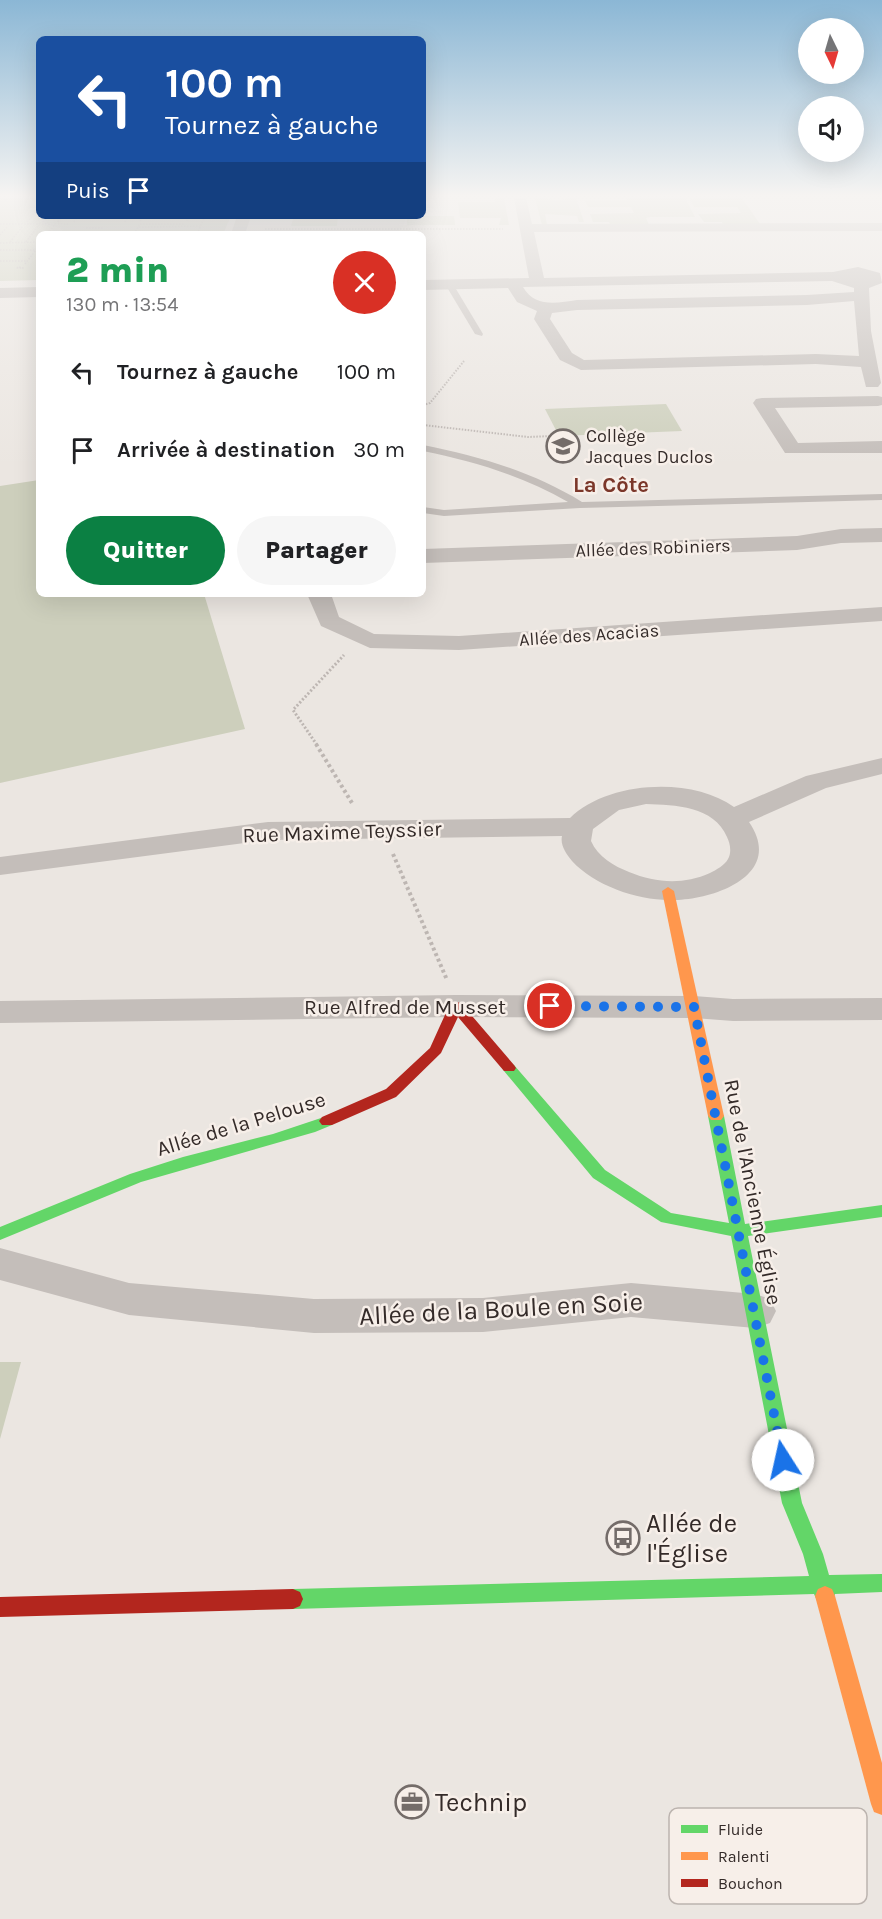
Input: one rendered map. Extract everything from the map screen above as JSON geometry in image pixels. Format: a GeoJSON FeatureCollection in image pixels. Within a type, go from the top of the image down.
{"type":"FeatureCollection","features":[{"type":"Feature","properties":{"kind":"street"},"geometry":{"type":"LineString","coordinates":[[516,288],[522,299],[546,309],[577,305],[807,300],[853,288]]}},
{"type":"Feature","properties":{"kind":"street"},"geometry":{"type":"LineString","coordinates":[[872,288],[864,340],[875,362],[879,398],[762,403],[792,449],[882,447]]}},
{"type":"Feature","properties":{"kind":"street"},"geometry":{"type":"LineString","coordinates":[[0,293],[36,292]]}},
{"type":"Feature","properties":{"kind":"street"},"geometry":{"type":"LineString","coordinates":[[546,309],[542,319],[566,356],[581,365],[816,359],[875,362]]}},
{"type":"Feature","properties":{"kind":"street"},"geometry":{"type":"LineString","coordinates":[[864,340],[882,338]]}},
{"type":"Feature","properties":{"kind":"street","name":"Allée des Robiniers"},"geometry":{"type":"LineString","coordinates":[[426,556],[797,543],[841,536],[882,535]]}},
{"type":"Feature","properties":{"kind":"street","name":"Allée des Acacias"},"geometry":{"type":"LineString","coordinates":[[320,597],[329,621],[370,641],[482,642],[882,614]]}},
{"type":"Feature","properties":{"kind":"street"},"geometry":{"type":"LineString","coordinates":[[732,819],[816,782],[882,766]]}},
{"type":"Feature","properties":{"kind":"street"},"geometry":{"type":"LineString","coordinates":[[646,795],[670,796],[697,801],[715,808],[732,819],[745,839],[746,857],[737,870],[718,881],[668,891],[633,883],[602,871],[585,857],[576,841],[578,827],[599,807],[620,799],[646,795]]}},
{"type":"Feature","properties":{"kind":"street","name":"Rue Maxime Teyssier"},"geometry":{"type":"LineString","coordinates":[[0,866],[268,831],[578,827]]}},
{"type":"Feature","properties":{"kind":"street","name":"Rue de l'Ancienne Église"},"geometry":{"type":"LineString","coordinates":[[668,891],[694,1007],[792,1503],[813,1554],[882,1804]]}},
{"type":"Feature","properties":{"kind":"street"},"geometry":{"type":"LineString","coordinates":[[456,1006],[599,1174],[667,1218],[738,1231],[882,1211]]}},
{"type":"Feature","properties":{"kind":"street","name":"Rue Alfred de Musset"},"geometry":{"type":"LineString","coordinates":[[0,1012],[456,1006],[694,1007],[733,1010],[882,1009]]}},
{"type":"Feature","properties":{"kind":"street","name":"Allée de la Pelouse"},"geometry":{"type":"LineString","coordinates":[[0,1234],[89,1194],[181,1163],[304,1131],[391,1094],[435,1050],[456,1006]]}},
{"type":"Feature","properties":{"kind":"street","name":"Allée de la Boule en Soie"},"geometry":{"type":"LineString","coordinates":[[0,1264],[129,1299],[314,1316],[483,1315],[631,1300],[755,1311]]}},
{"type":"Feature","properties":{"kind":"street"},"geometry":{"type":"LineString","coordinates":[[0,1606],[882,1583]]}},
{"type":"Feature","properties":{"kind":"lane"},"geometry":{"type":"LineString","coordinates":[[451,288],[478,334]]}},
{"type":"Feature","properties":{"kind":"lane"},"geometry":{"type":"LineString","coordinates":[[426,448],[459,454],[554,488],[580,505]]}},
{"type":"Feature","properties":{"kind":"lane"},"geometry":{"type":"LineString","coordinates":[[426,510],[444,513],[580,505],[882,497]]}},
{"type":"Feature","properties":{"kind":"path"},"geometry":{"type":"LineString","coordinates":[[426,404],[430,403],[464,361]]}},
{"type":"Feature","properties":{"kind":"path"},"geometry":{"type":"LineString","coordinates":[[426,425],[528,437],[552,436]]}},
{"type":"Feature","properties":{"kind":"green space"},"geometry":{"type":"Polygon","coordinates":[[[666,404],[682,431],[559,436],[545,409],[666,404]]]}},
{"type":"Feature","properties":{"kind":"green space"},"geometry":{"type":"Polygon","coordinates":[[[36,480],[36,597],[205,597],[245,729],[0,783],[0,486],[36,480]]]}},
{"type":"Feature","properties":{"kind":"green space"},"geometry":{"type":"Polygon","coordinates":[[[0,1362],[21,1362],[0,1439],[0,1362]]]}},
{"type":"Feature","properties":{"kind":"traffic: fast"},"geometry":{"type":"LineString","coordinates":[[509,1068],[599,1174],[667,1218],[739,1231],[882,1211]]}},
{"type":"Feature","properties":{"kind":"traffic: fast"},"geometry":{"type":"LineString","coordinates":[[716,1116],[792,1503],[813,1554],[825,1596]]}},
{"type":"Feature","properties":{"kind":"traffic: fast"},"geometry":{"type":"LineString","coordinates":[[0,1234],[67,1204],[136,1178],[274,1139],[327,1121]]}},
{"type":"Feature","properties":{"kind":"traffic: fast"},"geometry":{"type":"LineString","coordinates":[[293,1599],[882,1583]]}},
{"type":"Feature","properties":{"kind":"traffic: slow"},"geometry":{"type":"LineString","coordinates":[[668,891],[716,1116]]}},
{"type":"Feature","properties":{"kind":"traffic: slow"},"geometry":{"type":"LineString","coordinates":[[825,1596],[882,1804]]}},
{"type":"Feature","properties":{"kind":"traffic: jam"},"geometry":{"type":"LineString","coordinates":[[327,1121],[391,1093],[436,1050],[456,1006],[509,1068]]}},
{"type":"Feature","properties":{"kind":"traffic: jam"},"geometry":{"type":"LineString","coordinates":[[0,1607],[293,1599]]}},
{"type":"Feature","properties":{"kind":"place","name":"Collège Jacques Duclos"},"geometry":{"type":"Point","coordinates":[563,446]}},
{"type":"Feature","properties":{"kind":"place","name":"Allée de l'Église"},"geometry":{"type":"Point","coordinates":[623,1538]}},
{"type":"Feature","properties":{"kind":"place","name":"Technip"},"geometry":{"type":"Point","coordinates":[412,1802]}},
{"type":"Feature","properties":{"kind":"district","name":"La Côte"},"geometry":{"type":"Point","coordinates":[611,485]}},
{"type":"Feature","properties":{"kind":"route"},"geometry":{"type":"LineString","coordinates":[[550,1006],[694,1007],[783,1460]]}}]}
